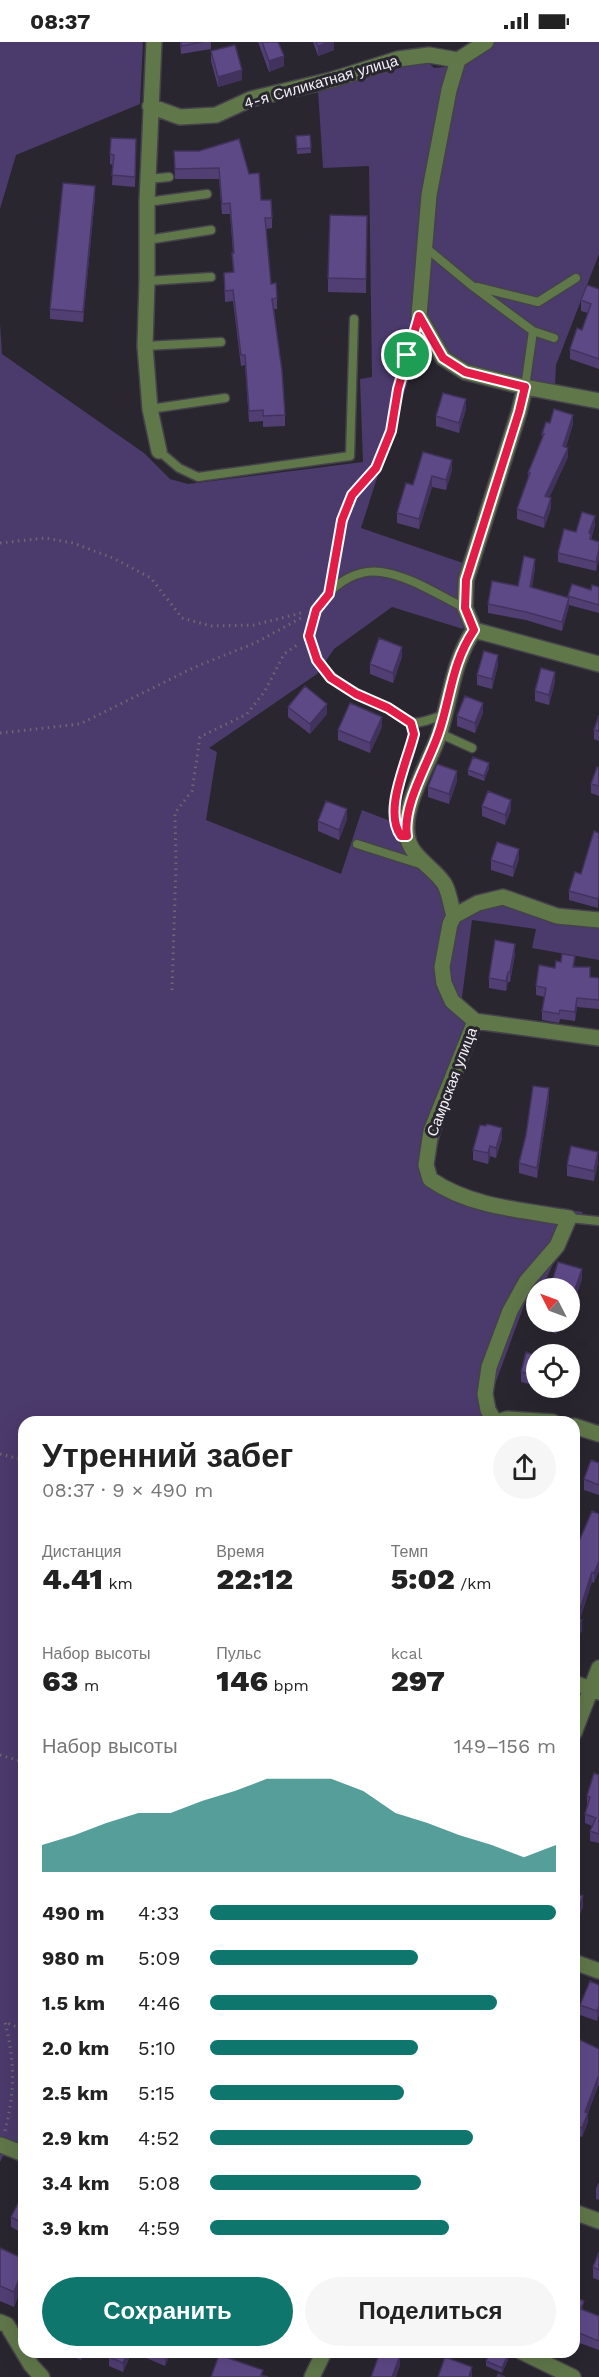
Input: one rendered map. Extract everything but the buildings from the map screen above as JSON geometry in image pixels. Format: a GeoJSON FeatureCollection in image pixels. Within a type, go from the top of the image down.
{"type":"FeatureCollection","features":[{"type":"Feature","properties":{"kind":"street"},"geometry":{"type":"LineString","coordinates":[[154,42],[147,179],[145,346],[150,409],[159,451]]}},
{"type":"Feature","properties":{"kind":"street"},"geometry":{"type":"LineString","coordinates":[[486,42],[458,60],[449,90],[429,195],[419,316],[443,358],[465,372],[525,387],[599,401]]}},
{"type":"Feature","properties":{"kind":"street","name":"4-я Силикатная улица"},"geometry":{"type":"LineString","coordinates":[[150,106],[180,117],[216,115],[251,99],[331,80],[398,58],[429,55],[458,60]]}},
{"type":"Feature","properties":{"kind":"street"},"geometry":{"type":"LineString","coordinates":[[474,630],[465,608],[466,580],[525,387]]}},
{"type":"Feature","properties":{"kind":"street"},"geometry":{"type":"LineString","coordinates":[[474,630],[599,664]]}},
{"type":"Feature","properties":{"kind":"street"},"geometry":{"type":"LineString","coordinates":[[454,916],[445,884],[426,867],[408,842],[406,827],[409,810],[439,734],[455,668],[464,645],[474,630]]}},
{"type":"Feature","properties":{"kind":"street"},"geometry":{"type":"LineString","coordinates":[[599,920],[557,915],[502,897],[478,903],[454,916],[450,924],[442,967],[444,983],[452,1001],[475,1022],[599,1038]]}},
{"type":"Feature","properties":{"kind":"street","name":"Самрская улица"},"geometry":{"type":"LineString","coordinates":[[475,1022],[431,1131],[426,1165],[430,1179],[446,1190],[484,1204],[569,1218]]}},
{"type":"Feature","properties":{"kind":"street"},"geometry":{"type":"LineString","coordinates":[[492,1416],[488,1410],[485,1394],[489,1367],[510,1311],[526,1282],[557,1246],[569,1218]]}},
{"type":"Feature","properties":{"kind":"street"},"geometry":{"type":"LineString","coordinates":[[580,1428],[599,1434]]}},
{"type":"Feature","properties":{"kind":"street"},"geometry":{"type":"LineString","coordinates":[[580,1721],[595,1691],[599,1668]]}},
{"type":"Feature","properties":{"kind":"street"},"geometry":{"type":"LineString","coordinates":[[580,1685],[595,1691]]}},
{"type":"Feature","properties":{"kind":"street"},"geometry":{"type":"LineString","coordinates":[[580,1964],[599,1971]]}},
{"type":"Feature","properties":{"kind":"street"},"geometry":{"type":"LineString","coordinates":[[0,2145],[18,2152]]}},
{"type":"Feature","properties":{"kind":"street"},"geometry":{"type":"LineString","coordinates":[[580,2214],[599,2221]]}},
{"type":"Feature","properties":{"kind":"street"},"geometry":{"type":"LineString","coordinates":[[0,2322],[7,2325],[18,2343]]}},
{"type":"Feature","properties":{"kind":"street"},"geometry":{"type":"LineString","coordinates":[[27,2358],[42,2377]]}},
{"type":"Feature","properties":{"kind":"street"},"geometry":{"type":"LineString","coordinates":[[312,2377],[321,2358]]}},
{"type":"Feature","properties":{"kind":"street"},"geometry":{"type":"LineString","coordinates":[[534,2358],[573,2377]]}},
{"type":"Feature","properties":{"kind":"lane"},"geometry":{"type":"LineString","coordinates":[[147,179],[169,177]]}},
{"type":"Feature","properties":{"kind":"lane"},"geometry":{"type":"LineString","coordinates":[[147,202],[207,194]]}},
{"type":"Feature","properties":{"kind":"lane"},"geometry":{"type":"LineString","coordinates":[[147,240],[211,230]]}},
{"type":"Feature","properties":{"kind":"lane"},"geometry":{"type":"LineString","coordinates":[[424,246],[533,332],[554,338]]}},
{"type":"Feature","properties":{"kind":"lane"},"geometry":{"type":"LineString","coordinates":[[147,281],[211,277]]}},
{"type":"Feature","properties":{"kind":"lane"},"geometry":{"type":"LineString","coordinates":[[471,285],[538,302],[576,278]]}},
{"type":"Feature","properties":{"kind":"lane"},"geometry":{"type":"LineString","coordinates":[[159,451],[179,468],[198,477],[350,456],[354,319]]}},
{"type":"Feature","properties":{"kind":"lane"},"geometry":{"type":"LineString","coordinates":[[525,387],[533,332]]}},
{"type":"Feature","properties":{"kind":"lane"},"geometry":{"type":"LineString","coordinates":[[145,346],[220,342]]}},
{"type":"Feature","properties":{"kind":"lane"},"geometry":{"type":"LineString","coordinates":[[150,409],[225,398]]}},
{"type":"Feature","properties":{"kind":"lane"},"geometry":{"type":"LineString","coordinates":[[443,715],[423,723],[411,723],[388,708],[356,694],[331,678],[317,660],[309,636],[316,610],[329,594],[352,575],[379,571],[409,580],[465,608]]}},
{"type":"Feature","properties":{"kind":"lane"},"geometry":{"type":"LineString","coordinates":[[407,836],[401,836],[395,828],[393,805],[414,734],[411,723]]}},
{"type":"Feature","properties":{"kind":"lane"},"geometry":{"type":"LineString","coordinates":[[439,734],[472,748]]}},
{"type":"Feature","properties":{"kind":"lane"},"geometry":{"type":"LineString","coordinates":[[357,844],[426,867]]}},
{"type":"Feature","properties":{"kind":"lane"},"geometry":{"type":"LineString","coordinates":[[569,1218],[599,1221]]}},
{"type":"Feature","properties":{"kind":"path"},"geometry":{"type":"LineString","coordinates":[[329,594],[342,520],[352,495],[376,468],[391,431],[398,389],[419,316]]}},
{"type":"Feature","properties":{"kind":"path"},"geometry":{"type":"LineString","coordinates":[[0,543],[45,538],[73,543],[113,558],[151,578],[182,618],[211,626],[254,625],[289,614],[316,610]]}},
{"type":"Feature","properties":{"kind":"path"},"geometry":{"type":"LineString","coordinates":[[0,733],[80,724],[195,667],[255,643],[316,610]]}},
{"type":"Feature","properties":{"kind":"path"},"geometry":{"type":"LineString","coordinates":[[172,990],[176,866],[175,813],[192,791],[200,737],[246,714],[265,691],[284,654],[309,636]]}},
{"type":"Feature","properties":{"kind":"path"},"geometry":{"type":"LineString","coordinates":[[0,1454],[18,1458]]}},
{"type":"Feature","properties":{"kind":"path"},"geometry":{"type":"LineString","coordinates":[[0,1755],[18,1760]]}},
{"type":"Feature","properties":{"kind":"path"},"geometry":{"type":"LineString","coordinates":[[0,2022],[18,2027]]}},
{"type":"Feature","properties":{"kind":"path"},"geometry":{"type":"LineString","coordinates":[[0,2145],[12,2100],[14,2073],[13,2052],[5,2022]]}},
{"type":"Feature","properties":{"kind":"shaded area"},"geometry":{"type":"Polygon","coordinates":[[[0,42],[143,42],[140,104],[16,155],[0,209],[0,42]]]}},
{"type":"Feature","properties":{"kind":"shaded area"},"geometry":{"type":"Polygon","coordinates":[[[494,42],[599,42],[599,254],[556,365],[555,384],[511,380],[503,390],[461,376],[439,362],[421,341],[361,528],[463,563],[460,583],[463,629],[392,607],[334,649],[317,674],[209,748],[217,752],[206,820],[341,874],[362,810],[403,826],[441,890],[447,908],[438,967],[467,1026],[469,1041],[432,1164],[434,1175],[485,1200],[583,1212],[547,1278],[526,1278],[526,1300],[491,1395],[497,1409],[492,1416],[18,1416],[18,2156],[10,2154],[3,2156],[0,2162],[0,323],[2,354],[144,453],[170,479],[188,484],[363,462],[360,379],[372,377],[369,166],[323,168],[318,90],[399,63],[426,60],[434,68],[467,65],[494,42]]]}},
{"type":"Feature","properties":{"kind":"shaded area"},"geometry":{"type":"Polygon","coordinates":[[[503,904],[599,924],[599,960],[532,948],[536,929],[472,920],[461,1005],[450,988],[447,968],[454,926],[479,906],[503,904]]]}},
{"type":"Feature","properties":{"kind":"route"},"geometry":{"type":"LineString","coordinates":[[419,316],[443,358],[465,372],[525,387],[466,580],[465,608],[474,630],[464,645],[455,668],[439,734],[409,810],[407,836],[401,836],[395,828],[393,805],[414,734],[411,723],[331,678],[317,660],[309,636],[316,610],[329,594],[342,520],[352,495],[376,468],[391,431],[398,389],[407,355],[419,316]]}}]}
